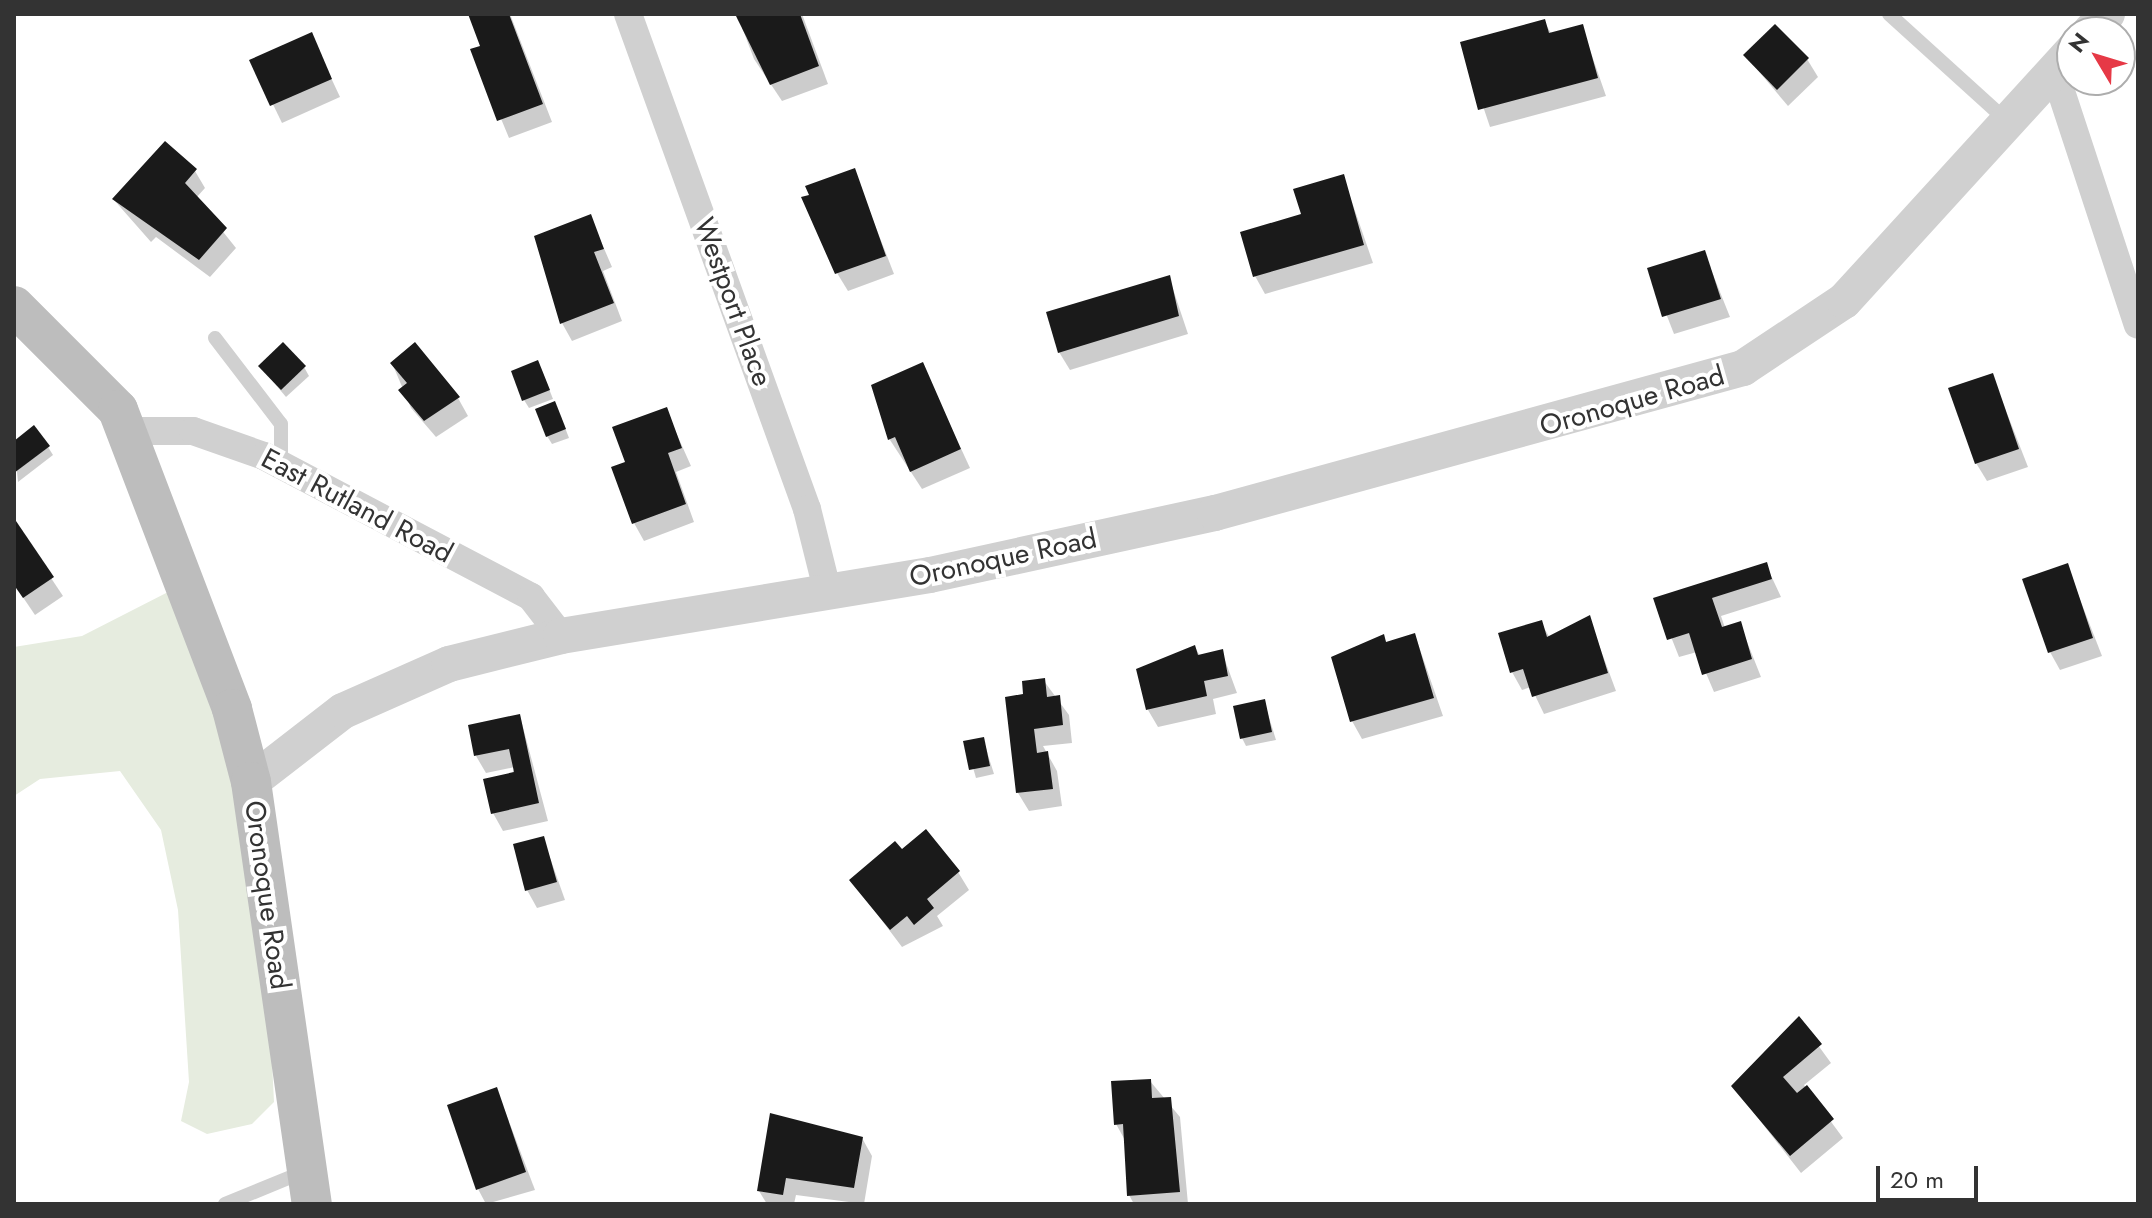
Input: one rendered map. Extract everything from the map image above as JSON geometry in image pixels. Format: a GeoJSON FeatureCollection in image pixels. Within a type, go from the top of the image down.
{"type":"FeatureCollection","features":[{"type":"Feature","properties":{"kind":"main road"},"geometry":{"type":"LineString","coordinates":[[14,306],[105,392],[129,431],[227,697],[251,782]]}},
{"type":"Feature","properties":{"kind":"main road","name":"Oronoque Road"},"geometry":{"type":"LineString","coordinates":[[251,782],[310,1187]]}},
{"type":"Feature","properties":{"kind":"street","name":"Westport Place"},"geometry":{"type":"LineString","coordinates":[[628,14],[807,509],[828,593]]}},
{"type":"Feature","properties":{"kind":"street","name":"Oronoque Road"},"geometry":{"type":"LineString","coordinates":[[251,782],[331,719],[388,686],[561,636],[828,593],[1215,513],[1743,368],[1844,301],[2056,69]]}},
{"type":"Feature","properties":{"kind":"street"},"geometry":{"type":"LineString","coordinates":[[2073,96],[2138,325]]}},
{"type":"Feature","properties":{"kind":"street","name":"East Rutland Road"},"geometry":{"type":"LineString","coordinates":[[129,431],[193,431],[281,466],[531,597],[561,636]]}},
{"type":"Feature","properties":{"kind":"lane"},"geometry":{"type":"LineString","coordinates":[[1889,14],[2008,122]]}},
{"type":"Feature","properties":{"kind":"lane"},"geometry":{"type":"LineString","coordinates":[[215,338],[281,424],[281,466]]}},
{"type":"Feature","properties":{"kind":"lane"},"geometry":{"type":"LineString","coordinates":[[225,1204],[310,1187]]}},
{"type":"Feature","properties":{"kind":"shaded area"},"geometry":{"type":"Polygon","coordinates":[[[172,590],[227,718],[266,941],[274,1102],[252,1124],[207,1134],[181,1121],[189,1082],[178,910],[161,830],[120,771],[40,779],[14,796],[14,647],[82,636],[172,590]]]}},
{"type":"Feature","properties":{"kind":"building"},"geometry":{"type":"Polygon","coordinates":[[[468,14],[509,14],[543,104],[497,121],[470,49],[480,46],[468,14]]]}},
{"type":"Feature","properties":{"kind":"building"},"geometry":{"type":"Polygon","coordinates":[[[735,14],[800,14],[819,66],[770,85],[735,14]]]}},
{"type":"Feature","properties":{"kind":"building"},"geometry":{"type":"Polygon","coordinates":[[[1545,19],[1549,33],[1583,24],[1598,78],[1478,110],[1460,42],[1545,19]]]}},
{"type":"Feature","properties":{"kind":"building"},"geometry":{"type":"Polygon","coordinates":[[[1775,24],[1809,58],[1777,90],[1743,55],[1775,24]]]}},
{"type":"Feature","properties":{"kind":"building"},"geometry":{"type":"Polygon","coordinates":[[[312,32],[332,79],[270,106],[249,60],[312,32]]]}},
{"type":"Feature","properties":{"kind":"building"},"geometry":{"type":"Polygon","coordinates":[[[165,141],[197,169],[185,183],[227,228],[199,260],[112,199],[165,141]]]}},
{"type":"Feature","properties":{"kind":"building"},"geometry":{"type":"Polygon","coordinates":[[[855,168],[886,256],[835,274],[801,197],[809,195],[805,186],[855,168]]]}},
{"type":"Feature","properties":{"kind":"building"},"geometry":{"type":"Polygon","coordinates":[[[1344,174],[1364,245],[1253,277],[1240,232],[1301,214],[1293,189],[1344,174]]]}},
{"type":"Feature","properties":{"kind":"building"},"geometry":{"type":"Polygon","coordinates":[[[591,214],[604,249],[594,252],[614,303],[560,324],[534,236],[591,214]]]}},
{"type":"Feature","properties":{"kind":"building"},"geometry":{"type":"Polygon","coordinates":[[[1705,250],[1721,299],[1662,317],[1647,268],[1705,250]]]}},
{"type":"Feature","properties":{"kind":"building"},"geometry":{"type":"Polygon","coordinates":[[[1170,275],[1179,316],[1058,353],[1046,312],[1170,275]]]}},
{"type":"Feature","properties":{"kind":"building"},"geometry":{"type":"Polygon","coordinates":[[[283,342],[306,366],[281,390],[258,366],[283,342]]]}},
{"type":"Feature","properties":{"kind":"building"},"geometry":{"type":"Polygon","coordinates":[[[415,342],[460,397],[424,421],[398,390],[407,383],[390,363],[415,342]]]}},
{"type":"Feature","properties":{"kind":"building"},"geometry":{"type":"Polygon","coordinates":[[[538,360],[550,390],[522,401],[511,371],[538,360]]]}},
{"type":"Feature","properties":{"kind":"building"},"geometry":{"type":"Polygon","coordinates":[[[923,362],[961,449],[910,472],[895,437],[888,440],[871,385],[923,362]]]}},
{"type":"Feature","properties":{"kind":"building"},"geometry":{"type":"Polygon","coordinates":[[[1993,373],[2019,449],[1975,464],[1948,388],[1993,373]]]}},
{"type":"Feature","properties":{"kind":"building"},"geometry":{"type":"Polygon","coordinates":[[[555,401],[566,429],[546,437],[535,409],[555,401]]]}},
{"type":"Feature","properties":{"kind":"building"},"geometry":{"type":"Polygon","coordinates":[[[667,407],[682,448],[668,453],[686,504],[632,524],[611,467],[625,462],[612,427],[667,407]]]}},
{"type":"Feature","properties":{"kind":"building"},"geometry":{"type":"Polygon","coordinates":[[[34,425],[50,446],[14,473],[14,441],[34,425]]]}},
{"type":"Feature","properties":{"kind":"building"},"geometry":{"type":"Polygon","coordinates":[[[16,521],[54,577],[23,598],[14,585],[16,521]]]}},
{"type":"Feature","properties":{"kind":"building"},"geometry":{"type":"Polygon","coordinates":[[[1767,562],[1772,579],[1712,598],[1722,627],[1741,621],[1752,659],[1702,675],[1689,633],[1667,640],[1653,598],[1767,562]]]}},
{"type":"Feature","properties":{"kind":"building"},"geometry":{"type":"Polygon","coordinates":[[[2068,563],[2093,638],[2048,653],[2022,579],[2068,563]]]}},
{"type":"Feature","properties":{"kind":"building"},"geometry":{"type":"Polygon","coordinates":[[[1590,615],[1608,673],[1532,697],[1523,669],[1510,673],[1498,633],[1542,620],[1547,637],[1590,615]]]}},
{"type":"Feature","properties":{"kind":"building"},"geometry":{"type":"Polygon","coordinates":[[[1415,633],[1434,698],[1350,722],[1331,657],[1384,634],[1386,642],[1415,633]]]}},
{"type":"Feature","properties":{"kind":"building"},"geometry":{"type":"Polygon","coordinates":[[[1195,645],[1198,655],[1223,649],[1228,676],[1204,681],[1207,696],[1146,710],[1136,669],[1195,645]]]}},
{"type":"Feature","properties":{"kind":"building"},"geometry":{"type":"Polygon","coordinates":[[[1045,678],[1047,697],[1060,695],[1063,725],[1034,729],[1037,753],[1048,751],[1053,789],[1016,793],[1005,697],[1023,694],[1022,681],[1045,678]]]}},
{"type":"Feature","properties":{"kind":"building"},"geometry":{"type":"Polygon","coordinates":[[[1265,699],[1272,732],[1240,739],[1233,706],[1265,699]]]}},
{"type":"Feature","properties":{"kind":"building"},"geometry":{"type":"Polygon","coordinates":[[[520,714],[539,803],[491,814],[483,779],[514,772],[509,749],[474,756],[468,725],[520,714]]]}},
{"type":"Feature","properties":{"kind":"building"},"geometry":{"type":"Polygon","coordinates":[[[984,737],[990,766],[969,770],[963,741],[984,737]]]}},
{"type":"Feature","properties":{"kind":"building"},"geometry":{"type":"Polygon","coordinates":[[[926,829],[960,871],[927,899],[934,908],[914,925],[907,916],[890,930],[849,880],[895,841],[902,849],[926,829]]]}},
{"type":"Feature","properties":{"kind":"building"},"geometry":{"type":"Polygon","coordinates":[[[544,836],[557,882],[525,891],[513,844],[544,836]]]}},
{"type":"Feature","properties":{"kind":"building"},"geometry":{"type":"Polygon","coordinates":[[[1799,1016],[1822,1044],[1783,1077],[1797,1093],[1807,1085],[1834,1119],[1790,1156],[1731,1086],[1799,1016]]]}},
{"type":"Feature","properties":{"kind":"building"},"geometry":{"type":"Polygon","coordinates":[[[1151,1079],[1152,1098],[1171,1097],[1180,1192],[1127,1196],[1123,1124],[1114,1125],[1111,1081],[1151,1079]]]}},
{"type":"Feature","properties":{"kind":"building"},"geometry":{"type":"Polygon","coordinates":[[[497,1087],[526,1172],[476,1190],[447,1105],[497,1087]]]}},
{"type":"Feature","properties":{"kind":"building"},"geometry":{"type":"Polygon","coordinates":[[[770,1113],[863,1137],[854,1188],[786,1178],[783,1195],[757,1191],[770,1113]]]}}]}
